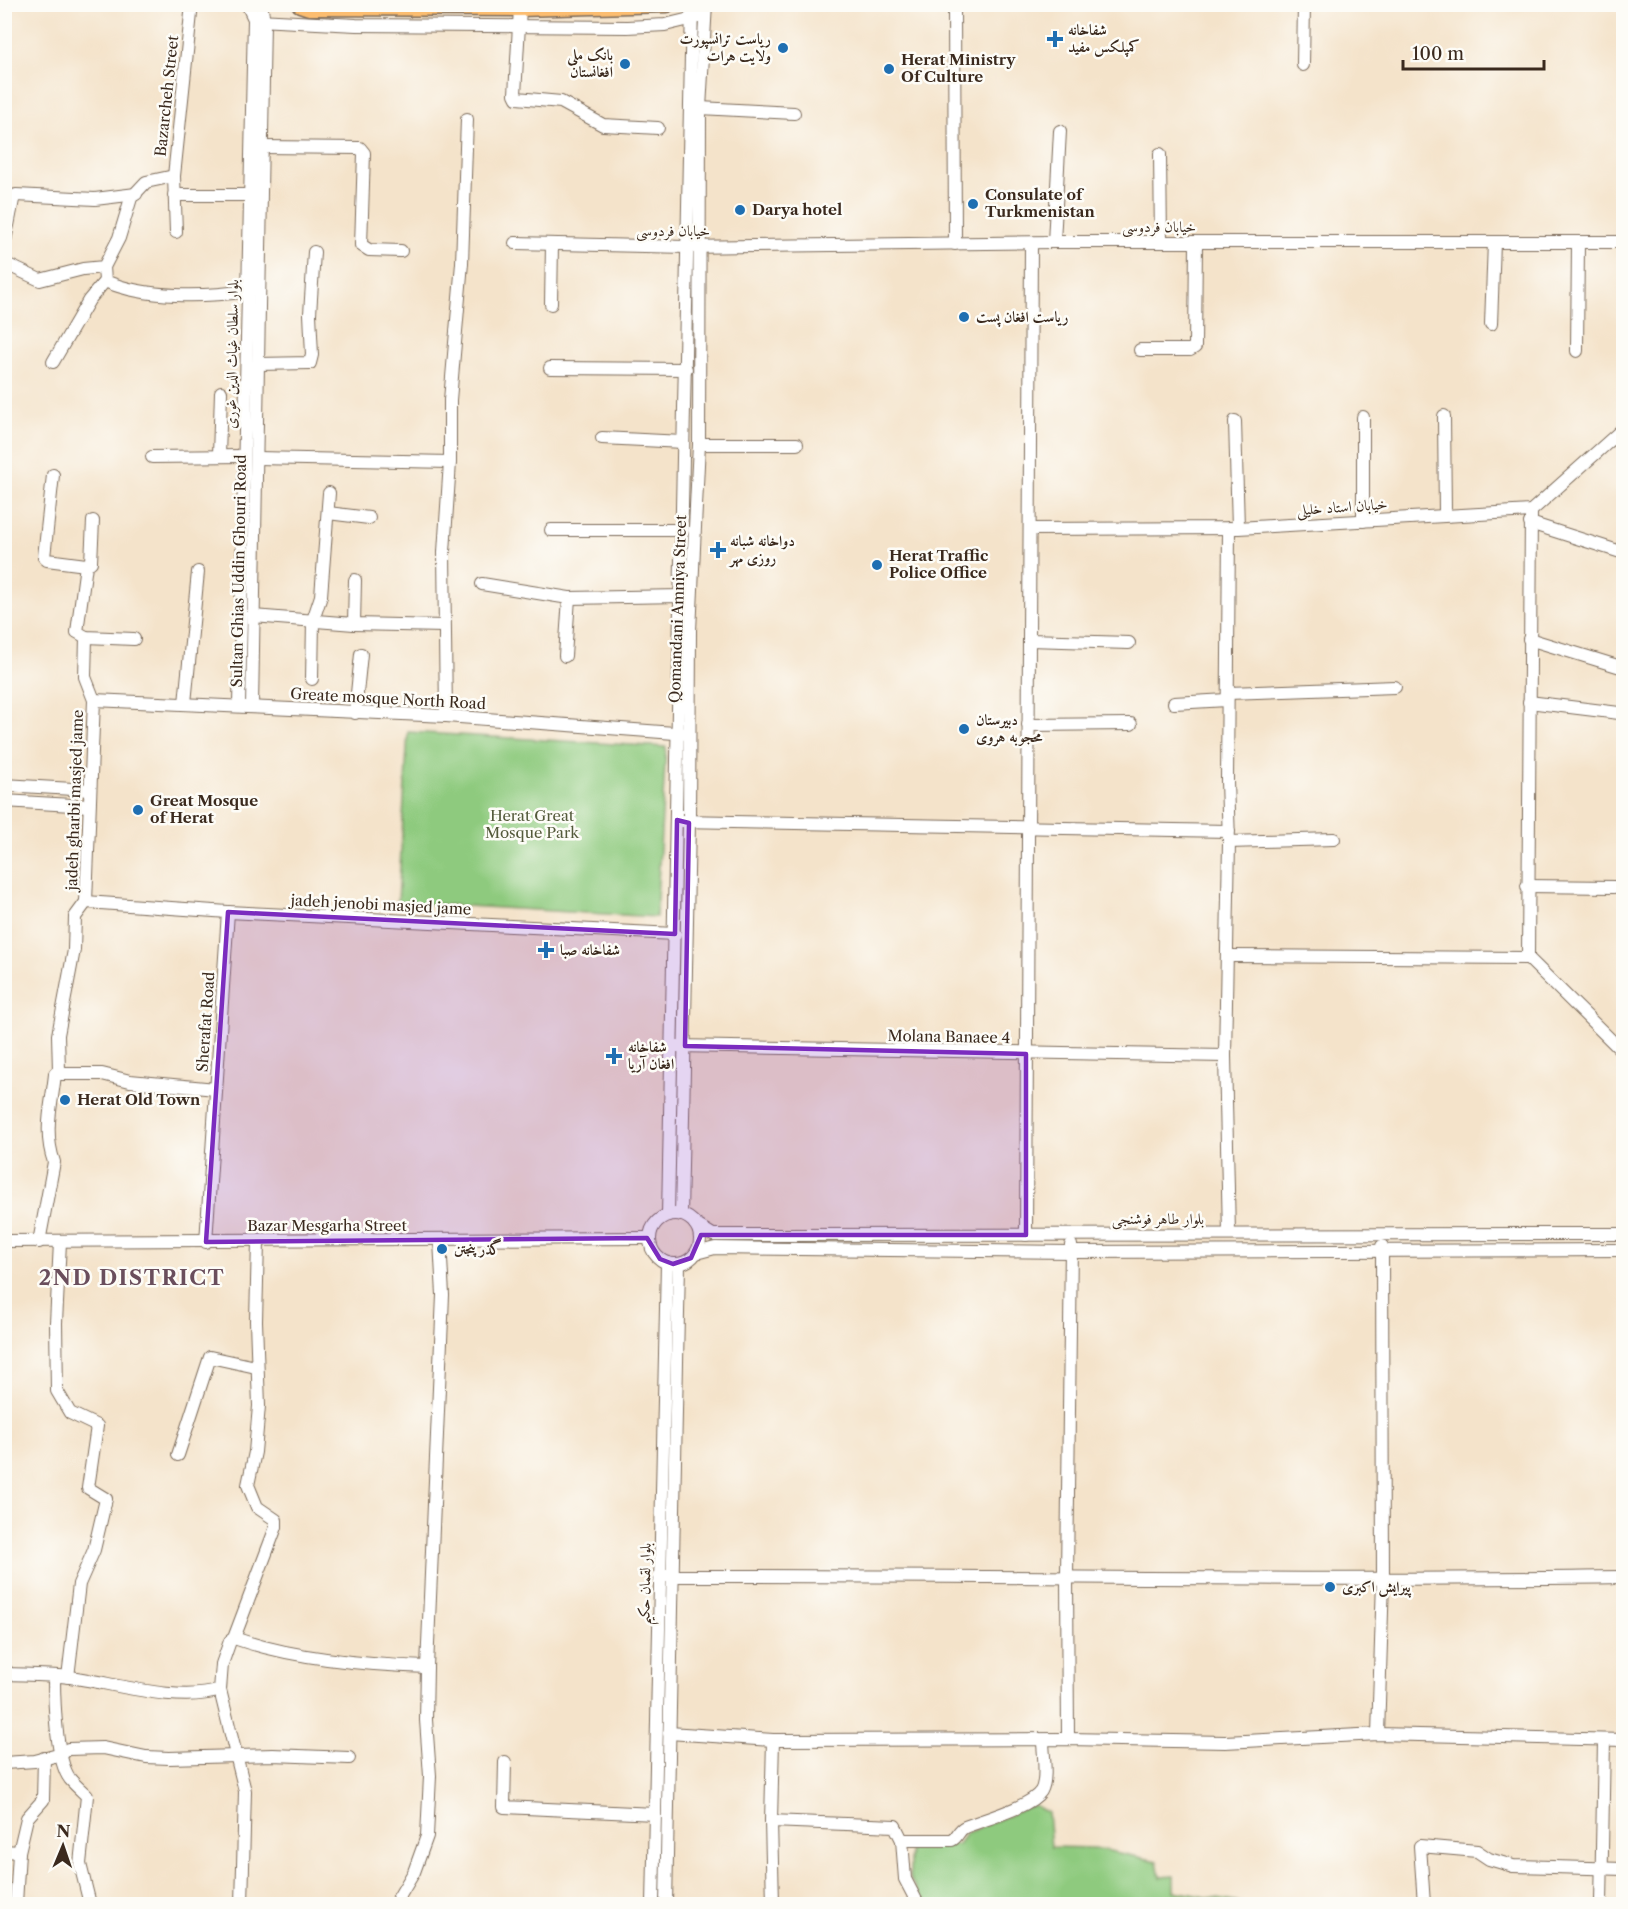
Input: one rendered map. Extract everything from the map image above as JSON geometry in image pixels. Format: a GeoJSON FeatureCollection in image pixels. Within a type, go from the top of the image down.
{"type":"FeatureCollection","features":[{"type":"Feature","properties":{"kind":"highway"},"geometry":{"type":"LineString","coordinates":[[300,4],[309,7],[520,8],[667,4]]}},
{"type":"Feature","properties":{"kind":"street","name":"Bazarcheh Street"},"geometry":{"type":"LineString","coordinates":[[136,194],[146,182],[174,176],[192,4]]}},
{"type":"Feature","properties":{"kind":"street","name":"بلوار سلطان غیاث الدین غوری"},"geometry":{"type":"LineString","coordinates":[[245,706],[250,457],[248,291],[250,195],[259,20],[247,4]]}},
{"type":"Feature","properties":{"kind":"street","name":"Sultan Ghias Uddin Ghouri Road"},"geometry":{"type":"LineString","coordinates":[[245,706],[253,616],[250,457],[258,364],[261,147],[259,20],[261,4]]}},
{"type":"Feature","properties":{"kind":"street","name":"Qomandani Amniya Street"},"geometry":{"type":"LineString","coordinates":[[685,733],[682,596],[683,442],[692,4]]}},
{"type":"Feature","properties":{"kind":"street"},"geometry":{"type":"LineString","coordinates":[[954,4],[955,244]]}},
{"type":"Feature","properties":{"kind":"street"},"geometry":{"type":"LineString","coordinates":[[1303,65],[1304,4]]}},
{"type":"Feature","properties":{"kind":"street"},"geometry":{"type":"LineString","coordinates":[[520,8],[515,94],[518,98],[561,102],[603,125],[658,128]]}},
{"type":"Feature","properties":{"kind":"street"},"geometry":{"type":"LineString","coordinates":[[259,20],[519,27],[627,27],[665,25],[692,19],[706,9]]}},
{"type":"Feature","properties":{"kind":"street","name":"Qomandani Amniya Street"},"geometry":{"type":"LineString","coordinates":[[675,1215],[685,733],[699,444],[700,108],[706,9]]}},
{"type":"Feature","properties":{"kind":"street"},"geometry":{"type":"LineString","coordinates":[[700,108],[794,113]]}},
{"type":"Feature","properties":{"kind":"street"},"geometry":{"type":"LineString","coordinates":[[446,716],[444,552],[450,462],[450,400],[462,263],[467,120]]}},
{"type":"Feature","properties":{"kind":"street"},"geometry":{"type":"LineString","coordinates":[[1054,242],[1059,186],[1060,131]]}},
{"type":"Feature","properties":{"kind":"street"},"geometry":{"type":"LineString","coordinates":[[261,147],[360,148],[364,153],[361,245],[369,250],[401,251]]}},
{"type":"Feature","properties":{"kind":"street"},"geometry":{"type":"LineString","coordinates":[[1160,154],[1161,242]]}},
{"type":"Feature","properties":{"kind":"street"},"geometry":{"type":"LineString","coordinates":[[174,176],[176,232]]}},
{"type":"Feature","properties":{"kind":"street"},"geometry":{"type":"LineString","coordinates":[[4,246],[12,200],[16,195],[95,199],[136,194]]}},
{"type":"Feature","properties":{"kind":"street"},"geometry":{"type":"LineString","coordinates":[[52,362],[89,300],[105,281],[104,267],[119,238],[131,198],[136,194]]}},
{"type":"Feature","properties":{"kind":"street"},"geometry":{"type":"LineString","coordinates":[[174,195],[250,195]]}},
{"type":"Feature","properties":{"kind":"street","name":"خیابان فردوسی"},"geometry":{"type":"LineString","coordinates":[[515,243],[701,246],[1054,242],[1623,242]]}},
{"type":"Feature","properties":{"kind":"street"},"geometry":{"type":"LineString","coordinates":[[1140,350],[1190,350],[1195,347],[1196,242]]}},
{"type":"Feature","properties":{"kind":"street"},"geometry":{"type":"LineString","coordinates":[[1491,324],[1494,242]]}},
{"type":"Feature","properties":{"kind":"street"},"geometry":{"type":"LineString","coordinates":[[1577,351],[1578,242]]}},
{"type":"Feature","properties":{"kind":"street"},"geometry":{"type":"LineString","coordinates":[[1026,1235],[1031,243]]}},
{"type":"Feature","properties":{"kind":"street"},"geometry":{"type":"LineString","coordinates":[[551,304],[552,244]]}},
{"type":"Feature","properties":{"kind":"street"},"geometry":{"type":"LineString","coordinates":[[258,364],[310,363],[314,252]]}},
{"type":"Feature","properties":{"kind":"street"},"geometry":{"type":"LineString","coordinates":[[4,263],[40,280],[82,269],[104,267]]}},
{"type":"Feature","properties":{"kind":"street"},"geometry":{"type":"LineString","coordinates":[[105,281],[123,289],[210,296],[248,291]]}},
{"type":"Feature","properties":{"kind":"street"},"geometry":{"type":"LineString","coordinates":[[550,368],[686,369]]}},
{"type":"Feature","properties":{"kind":"street"},"geometry":{"type":"LineString","coordinates":[[219,456],[221,392]]}},
{"type":"Feature","properties":{"kind":"street"},"geometry":{"type":"LineString","coordinates":[[1444,416],[1445,514]]}},
{"type":"Feature","properties":{"kind":"street"},"geometry":{"type":"LineString","coordinates":[[1363,417],[1363,521]]}},
{"type":"Feature","properties":{"kind":"street"},"geometry":{"type":"LineString","coordinates":[[1229,1234],[1225,1056],[1229,837],[1228,696],[1235,421]]}},
{"type":"Feature","properties":{"kind":"street"},"geometry":{"type":"LineString","coordinates":[[1623,428],[1531,517],[1527,886],[1528,958],[1623,1053]]}},
{"type":"Feature","properties":{"kind":"street"},"geometry":{"type":"LineString","coordinates":[[602,438],[683,442]]}},
{"type":"Feature","properties":{"kind":"street"},"geometry":{"type":"LineString","coordinates":[[699,444],[797,444]]}},
{"type":"Feature","properties":{"kind":"street"},"geometry":{"type":"LineString","coordinates":[[152,457],[219,456],[450,462]]}},
{"type":"Feature","properties":{"kind":"street"},"geometry":{"type":"LineString","coordinates":[[53,475],[44,556],[47,560],[86,565],[91,562],[93,522]]}},
{"type":"Feature","properties":{"kind":"street"},"geometry":{"type":"LineString","coordinates":[[312,679],[313,620],[321,596],[329,493]]}},
{"type":"Feature","properties":{"kind":"street"},"geometry":{"type":"LineString","coordinates":[[328,513],[369,518]]}},
{"type":"Feature","properties":{"kind":"street","name":"خیابان استاد خلیلی"},"geometry":{"type":"LineString","coordinates":[[1030,529],[1234,528],[1445,514],[1531,517],[1623,553]]}},
{"type":"Feature","properties":{"kind":"street"},"geometry":{"type":"LineString","coordinates":[[551,530],[683,531]]}},
{"type":"Feature","properties":{"kind":"street","name":"jadeh gharbi masjed jame"},"geometry":{"type":"LineString","coordinates":[[86,565],[77,632],[86,638],[85,677],[94,700],[86,902]]}},
{"type":"Feature","properties":{"kind":"street"},"geometry":{"type":"LineString","coordinates":[[185,703],[198,572]]}},
{"type":"Feature","properties":{"kind":"street"},"geometry":{"type":"LineString","coordinates":[[354,624],[355,580]]}},
{"type":"Feature","properties":{"kind":"street"},"geometry":{"type":"LineString","coordinates":[[482,584],[569,598],[682,596]]}},
{"type":"Feature","properties":{"kind":"street"},"geometry":{"type":"LineString","coordinates":[[565,656],[569,598]]}},
{"type":"Feature","properties":{"kind":"street"},"geometry":{"type":"LineString","coordinates":[[253,616],[354,624],[444,626]]}},
{"type":"Feature","properties":{"kind":"street"},"geometry":{"type":"LineString","coordinates":[[86,638],[134,639]]}},
{"type":"Feature","properties":{"kind":"street"},"geometry":{"type":"LineString","coordinates":[[1529,639],[1623,668]]}},
{"type":"Feature","properties":{"kind":"street"},"geometry":{"type":"LineString","coordinates":[[1029,640],[1129,643]]}},
{"type":"Feature","properties":{"kind":"street"},"geometry":{"type":"LineString","coordinates":[[355,713],[361,654]]}},
{"type":"Feature","properties":{"kind":"street"},"geometry":{"type":"LineString","coordinates":[[1174,703],[1228,696],[1395,687]]}},
{"type":"Feature","properties":{"kind":"street","name":"Greate mosque North Road"},"geometry":{"type":"LineString","coordinates":[[94,700],[446,716],[685,733]]}},
{"type":"Feature","properties":{"kind":"street"},"geometry":{"type":"LineString","coordinates":[[1529,702],[1619,713]]}},
{"type":"Feature","properties":{"kind":"street"},"geometry":{"type":"LineString","coordinates":[[1028,725],[1131,724]]}},
{"type":"Feature","properties":{"kind":"street"},"geometry":{"type":"LineString","coordinates":[[4,785],[90,790]]}},
{"type":"Feature","properties":{"kind":"street"},"geometry":{"type":"LineString","coordinates":[[4,801],[89,806]]}},
{"type":"Feature","properties":{"kind":"street"},"geometry":{"type":"LineString","coordinates":[[683,822],[1028,826],[1229,837],[1334,839]]}},
{"type":"Feature","properties":{"kind":"street","name":"Qomandani Amniya Street"},"geometry":{"type":"LineString","coordinates":[[679,1046],[675,934],[683,822]]}},
{"type":"Feature","properties":{"kind":"street"},"geometry":{"type":"LineString","coordinates":[[1527,886],[1614,886]]}},
{"type":"Feature","properties":{"kind":"street"},"geometry":{"type":"LineString","coordinates":[[39,1242],[54,1162],[50,1151],[47,1119],[55,1074],[58,1070],[58,1035],[74,950],[75,916],[86,902]]}},
{"type":"Feature","properties":{"kind":"street","name":"jadeh jenobi masjed jame"},"geometry":{"type":"LineString","coordinates":[[86,902],[228,912],[675,934]]}},
{"type":"Feature","properties":{"kind":"street","name":"Sherafat Road"},"geometry":{"type":"LineString","coordinates":[[206,1242],[228,912]]}},
{"type":"Feature","properties":{"kind":"street"},"geometry":{"type":"LineString","coordinates":[[1228,956],[1528,958]]}},
{"type":"Feature","properties":{"kind":"street","name":"Molana Banaee 4"},"geometry":{"type":"LineString","coordinates":[[679,1046],[1225,1056]]}},
{"type":"Feature","properties":{"kind":"street"},"geometry":{"type":"LineString","coordinates":[[55,1074],[102,1074],[130,1081],[216,1089]]}},
{"type":"Feature","properties":{"kind":"street"},"geometry":{"type":"LineString","coordinates":[[696,1253],[700,1242],[695,1224],[675,1215],[655,1223],[650,1238],[654,1254],[673,1264],[696,1253],[715,1248],[1070,1252],[1623,1250]]}},
{"type":"Feature","properties":{"kind":"street","name":"بلوار طاهر فوشنجی"},"geometry":{"type":"LineString","coordinates":[[695,1224],[713,1235],[1623,1233]]}},
{"type":"Feature","properties":{"kind":"street"},"geometry":{"type":"LineString","coordinates":[[1068,1739],[1070,1252],[1073,1234]]}},
{"type":"Feature","properties":{"kind":"street"},"geometry":{"type":"LineString","coordinates":[[1378,1734],[1383,1581],[1383,1252],[1381,1234]]}},
{"type":"Feature","properties":{"kind":"street","name":"Bazar Mesgarha Street"},"geometry":{"type":"LineString","coordinates":[[4,1241],[258,1242],[650,1238]]}},
{"type":"Feature","properties":{"kind":"street"},"geometry":{"type":"LineString","coordinates":[[394,1905],[414,1872],[427,1836],[430,1776],[426,1720],[427,1667],[443,1295],[440,1241]]}},
{"type":"Feature","properties":{"kind":"street"},"geometry":{"type":"LineString","coordinates":[[60,1242],[56,1323],[57,1390],[70,1413],[97,1426],[88,1488],[106,1499],[94,1550],[79,1584],[68,1677]]}},
{"type":"Feature","properties":{"kind":"street"},"geometry":{"type":"LineString","coordinates":[[242,1905],[245,1791],[220,1690],[222,1664],[276,1527],[276,1520],[257,1507],[248,1485],[255,1452],[259,1406],[256,1368],[258,1242]]}},
{"type":"Feature","properties":{"kind":"street","name":"بلوار لقمان حکیم"},"geometry":{"type":"LineString","coordinates":[[653,1905],[666,1576],[673,1264]]}},
{"type":"Feature","properties":{"kind":"street"},"geometry":{"type":"LineString","coordinates":[[178,1455],[210,1357],[256,1368]]}},
{"type":"Feature","properties":{"kind":"street"},"geometry":{"type":"LineString","coordinates":[[666,1576],[1067,1576],[1383,1581],[1623,1577]]}},
{"type":"Feature","properties":{"kind":"street","name":"بلوار لقمان حکیم"},"geometry":{"type":"LineString","coordinates":[[666,1576],[669,1733],[666,1905]]}},
{"type":"Feature","properties":{"kind":"street"},"geometry":{"type":"LineString","coordinates":[[234,1638],[264,1649],[382,1666],[427,1667]]}},
{"type":"Feature","properties":{"kind":"street"},"geometry":{"type":"LineString","coordinates":[[4,1669],[10,1674],[68,1677],[148,1691],[207,1694],[220,1690]]}},
{"type":"Feature","properties":{"kind":"street"},"geometry":{"type":"LineString","coordinates":[[54,1677],[55,1714],[62,1754],[69,1778],[87,1796],[80,1864],[90,1905]]}},
{"type":"Feature","properties":{"kind":"street"},"geometry":{"type":"LineString","coordinates":[[669,1733],[773,1740],[1068,1739],[1225,1742],[1378,1734],[1623,1740]]}},
{"type":"Feature","properties":{"kind":"street"},"geometry":{"type":"LineString","coordinates":[[773,1740],[771,1821],[773,1905]]}},
{"type":"Feature","properties":{"kind":"street"},"geometry":{"type":"LineString","coordinates":[[902,1840],[952,1840],[963,1828],[994,1818],[1035,1797],[1041,1790],[1043,1778],[1043,1740]]}},
{"type":"Feature","properties":{"kind":"street"},"geometry":{"type":"LineString","coordinates":[[1601,1905],[1604,1740]]}},
{"type":"Feature","properties":{"kind":"street"},"geometry":{"type":"LineString","coordinates":[[4,1762],[35,1761],[62,1754],[68,1749],[102,1748],[146,1757],[273,1755],[349,1758]]}},
{"type":"Feature","properties":{"kind":"street"},"geometry":{"type":"LineString","coordinates":[[16,1905],[19,1852],[27,1818],[43,1800],[44,1758]]}},
{"type":"Feature","properties":{"kind":"street"},"geometry":{"type":"LineString","coordinates":[[505,1761],[504,1807],[655,1814]]}},
{"type":"Feature","properties":{"kind":"street"},"geometry":{"type":"LineString","coordinates":[[771,1821],[895,1826],[902,1840],[905,1879],[918,1905]]}},
{"type":"Feature","properties":{"kind":"street"},"geometry":{"type":"LineString","coordinates":[[1424,1905],[1420,1846],[1477,1851],[1489,1859],[1513,1866],[1623,1869]]}},
{"type":"Feature","properties":{"kind":"street"},"geometry":{"type":"LineString","coordinates":[[4,1851],[19,1852]]}},
{"type":"Feature","properties":{"kind":"highlighted area"},"geometry":{"type":"Polygon","coordinates":[[[677,820],[689,823],[685,1046],[1026,1054],[1026,1235],[701,1235],[691,1258],[673,1264],[660,1259],[647,1238],[206,1242],[228,912],[675,934],[677,820]]]}},
{"type":"Feature","properties":{"kind":"green space","name":"Herat Great Mosque Park"},"geometry":{"type":"Polygon","coordinates":[[[408,732],[666,747],[656,917],[398,902],[408,732]]]}},
{"type":"Feature","properties":{"kind":"green space"},"geometry":{"type":"Polygon","coordinates":[[[1034,1805],[1048,1813],[1051,1847],[1095,1848],[1157,1861],[1160,1877],[1174,1876],[1174,1891],[1245,1904],[925,1904],[910,1879],[910,1845],[958,1844],[966,1833],[1034,1805]]]}},
{"type":"Feature","properties":{"kind":"place","name":"شفاخانه کمپلکس مفید"},"geometry":{"type":"Point","coordinates":[1055,39]}},
{"type":"Feature","properties":{"kind":"place","name":"ریاست ترانسپورت ولایت هرات"},"geometry":{"type":"Point","coordinates":[783,48]}},
{"type":"Feature","properties":{"kind":"place","name":"بانک ملی افغانستان"},"geometry":{"type":"Point","coordinates":[625,64]}},
{"type":"Feature","properties":{"kind":"place","name":"Herat Ministry Of Culture"},"geometry":{"type":"Point","coordinates":[889,69]}},
{"type":"Feature","properties":{"kind":"place","name":"Consulate of Turkmenistan"},"geometry":{"type":"Point","coordinates":[973,204]}},
{"type":"Feature","properties":{"kind":"place","name":"Darya hotel"},"geometry":{"type":"Point","coordinates":[740,210]}},
{"type":"Feature","properties":{"kind":"place","name":"ریاست افغان پست"},"geometry":{"type":"Point","coordinates":[964,317]}},
{"type":"Feature","properties":{"kind":"place","name":"دواخانه شبانه روزی مهر"},"geometry":{"type":"Point","coordinates":[718,550]}},
{"type":"Feature","properties":{"kind":"place","name":"Herat Traffic Police Office"},"geometry":{"type":"Point","coordinates":[877,565]}},
{"type":"Feature","properties":{"kind":"place","name":"دبیرستان محجوبه هروی"},"geometry":{"type":"Point","coordinates":[964,729]}},
{"type":"Feature","properties":{"kind":"place","name":"Great Mosque of Herat"},"geometry":{"type":"Point","coordinates":[138,810]}},
{"type":"Feature","properties":{"kind":"place","name":"شفاخانه صبا"},"geometry":{"type":"Point","coordinates":[546,950]}},
{"type":"Feature","properties":{"kind":"place","name":"شفاخانه افغان آریا"},"geometry":{"type":"Point","coordinates":[614,1056]}},
{"type":"Feature","properties":{"kind":"place","name":"Herat Old Town"},"geometry":{"type":"Point","coordinates":[65,1100]}},
{"type":"Feature","properties":{"kind":"place","name":"گذر پنجتن"},"geometry":{"type":"Point","coordinates":[442,1249]}},
{"type":"Feature","properties":{"kind":"place","name":"پیرایش اکبری"},"geometry":{"type":"Point","coordinates":[1330,1587]}},
{"type":"Feature","properties":{"kind":"district","name":"2ND DISTRICT"},"geometry":{"type":"Point","coordinates":[132,1278]}}]}
